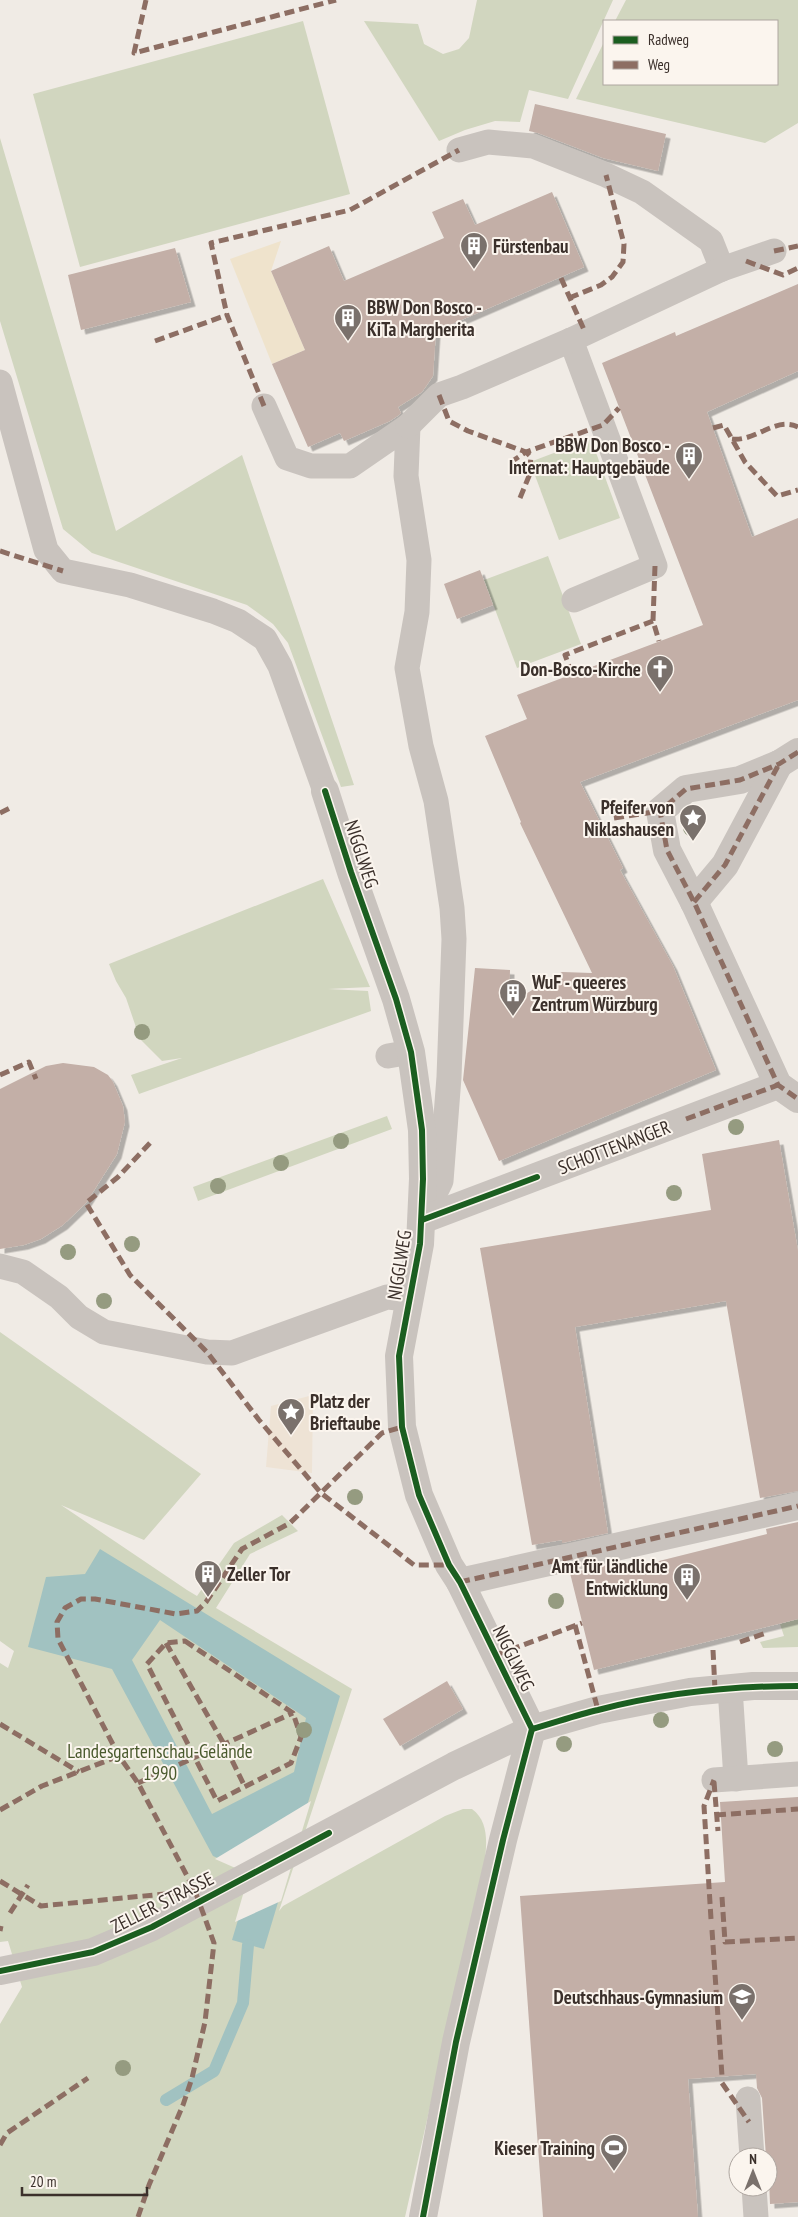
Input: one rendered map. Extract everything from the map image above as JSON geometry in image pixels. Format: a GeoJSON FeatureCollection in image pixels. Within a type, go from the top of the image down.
{"type":"FeatureCollection","features":[{"type":"Feature","properties":{"kind":"street","name":"SCHOTTENANGER"},"geometry":{"type":"LineString","coordinates":[[422,1220],[537,1177],[788,1092],[667,850],[660,811],[686,789],[740,780],[788,758]]}},
{"type":"Feature","properties":{"kind":"street","name":"SCHOTTENANGER"},"geometry":{"type":"LineString","coordinates":[[694,902],[724,865],[788,758]]}},
{"type":"Feature","properties":{"kind":"street","name":"NIGGLWEG"},"geometry":{"type":"LineString","coordinates":[[326,791],[351,872],[396,999],[399,1054],[422,1130],[424,1179],[420,1244],[398,1298],[402,1427],[419,1495],[449,1565],[460,1582],[532,1729]]}},
{"type":"Feature","properties":{"kind":"street"},"geometry":{"type":"LineString","coordinates":[[460,1582],[798,1506]]}},
{"type":"Feature","properties":{"kind":"street","name":"ZELLER STRASSE"},"geometry":{"type":"LineString","coordinates":[[8,1970],[93,1952],[152,1927],[454,1766],[532,1729],[598,1710],[690,1692],[730,1688],[798,1686]]}},
{"type":"Feature","properties":{"kind":"street"},"geometry":{"type":"LineString","coordinates":[[423,2217],[456,2042],[497,1865],[532,1729]]}},
{"type":"Feature","properties":{"kind":"lane"},"geometry":{"type":"LineString","coordinates":[[459,150],[488,142],[533,146],[606,175],[642,192],[711,241],[722,269]]}},
{"type":"Feature","properties":{"kind":"lane"},"geometry":{"type":"LineString","coordinates":[[264,406],[287,458],[311,466],[350,466],[408,426],[439,395],[571,340],[722,269],[774,251]]}},
{"type":"Feature","properties":{"kind":"lane"},"geometry":{"type":"LineString","coordinates":[[571,340],[655,566],[574,600]]}},
{"type":"Feature","properties":{"kind":"lane"},"geometry":{"type":"LineString","coordinates":[[0,382],[46,550],[63,571],[130,585],[213,611],[238,621],[265,639],[283,674],[326,791]]}},
{"type":"Feature","properties":{"kind":"lane"},"geometry":{"type":"LineString","coordinates":[[408,426],[406,476],[419,560],[417,612],[407,668],[421,746],[436,801],[452,908],[454,939],[449,1077],[441,1181],[422,1220]]}},
{"type":"Feature","properties":{"kind":"lane"},"geometry":{"type":"LineString","coordinates":[[0,1266],[23,1272],[59,1297],[79,1317],[104,1332],[207,1352],[232,1353],[398,1298]]}},
{"type":"Feature","properties":{"kind":"lane"},"geometry":{"type":"LineString","coordinates":[[730,1688],[725,1779],[798,1774]]}},
{"type":"Feature","properties":{"kind":"lane"},"geometry":{"type":"LineString","coordinates":[[748,2099],[751,2147]]}},
{"type":"Feature","properties":{"kind":"lane"},"geometry":{"type":"LineString","coordinates":[[755,2197],[756,2217]]}},
{"type":"Feature","properties":{"kind":"green space"},"geometry":{"type":"Polygon","coordinates":[[[477,0],[613,0],[568,99],[529,90],[520,122],[495,121],[465,130],[439,141],[364,21],[418,24],[424,44],[443,54],[459,49],[469,38],[477,0]]]}},
{"type":"Feature","properties":{"kind":"green space"},"geometry":{"type":"Polygon","coordinates":[[[626,0],[798,0],[798,123],[765,143],[576,99],[603,44],[603,85],[778,85],[778,20],[616,20],[626,0]]]}},
{"type":"Feature","properties":{"kind":"green space"},"geometry":{"type":"Polygon","coordinates":[[[303,21],[350,194],[80,267],[33,94],[303,21]]]}},
{"type":"Feature","properties":{"kind":"green space"},"geometry":{"type":"Polygon","coordinates":[[[0,138],[116,531],[242,455],[354,785],[341,787],[288,643],[273,624],[247,605],[92,553],[63,529],[0,321],[0,138]]]}},
{"type":"Feature","properties":{"kind":"green space"},"geometry":{"type":"Polygon","coordinates":[[[591,439],[620,518],[559,540],[530,462],[591,439]]]}},
{"type":"Feature","properties":{"kind":"green space"},"geometry":{"type":"Polygon","coordinates":[[[548,556],[581,644],[517,668],[484,580],[548,556]]]}},
{"type":"Feature","properties":{"kind":"green space"},"geometry":{"type":"Polygon","coordinates":[[[323,879],[370,987],[328,989],[368,991],[371,1011],[139,1094],[131,1075],[182,1058],[162,1061],[140,1039],[126,998],[109,964],[323,879]]]}},
{"type":"Feature","properties":{"kind":"green space"},"geometry":{"type":"Polygon","coordinates":[[[387,1116],[392,1129],[198,1201],[193,1187],[387,1116]]]}},
{"type":"Feature","properties":{"kind":"green space","name":"Landesgartenschau-Gelände 1990"},"geometry":{"type":"Polygon","coordinates":[[[0,1332],[201,1474],[144,1540],[61,1505],[187,1590],[197,1596],[234,1543],[282,1515],[298,1531],[250,1554],[216,1608],[352,1689],[279,1911],[283,1906],[445,1816],[463,1809],[472,1809],[482,1821],[486,1836],[484,1869],[405,2217],[0,2217],[0,2024],[22,1987],[8,1941],[0,1942],[0,1663],[8,1668],[14,1651],[0,1641],[0,1332]]]}},
{"type":"Feature","properties":{"kind":"green space"},"geometry":{"type":"Polygon","coordinates":[[[798,1619],[798,1647],[763,1648],[760,1642],[784,1636],[780,1624],[798,1619]]]}},
{"type":"Feature","properties":{"kind":"sand"},"geometry":{"type":"Polygon","coordinates":[[[281,241],[271,271],[305,350],[272,364],[230,259],[281,241]]]}},
{"type":"Feature","properties":{"kind":"shaded area","name":"Platz der Brieftaube"},"geometry":{"type":"Polygon","coordinates":[[[313,1395],[312,1473],[266,1467],[271,1406],[313,1395]]]}},
{"type":"Feature","properties":{"kind":"water"},"geometry":{"type":"Polygon","coordinates":[[[100,1549],[340,1696],[264,1949],[232,1940],[252,1873],[213,1856],[112,1669],[28,1647],[46,1577],[85,1574],[100,1549]],[[160,1620],[132,1660],[212,1814],[294,1772],[306,1718],[160,1620]]]}},
{"type":"Feature","properties":{"kind":"pier"},"geometry":{"type":"Polygon","coordinates":[[[311,1801],[281,1901],[235,1922],[249,1874],[215,1859],[311,1801]]]}},
{"type":"Feature","properties":{"kind":"building"},"geometry":{"type":"Polygon","coordinates":[[[535,104],[666,134],[658,171],[603,158],[529,131],[535,104]]]}},
{"type":"Feature","properties":{"kind":"building"},"geometry":{"type":"Polygon","coordinates":[[[552,192],[584,267],[436,331],[433,376],[422,392],[398,407],[401,413],[399,415],[390,421],[344,441],[340,433],[308,447],[272,364],[305,350],[271,271],[329,246],[344,281],[444,238],[432,212],[463,199],[475,225],[552,192]]]}},
{"type":"Feature","properties":{"kind":"building"},"geometry":{"type":"Polygon","coordinates":[[[175,248],[191,302],[81,330],[68,275],[175,248]]]}},
{"type":"Feature","properties":{"kind":"building"},"geometry":{"type":"Polygon","coordinates":[[[798,284],[798,371],[707,412],[752,537],[798,518],[798,700],[580,782],[623,868],[620,870],[673,966],[716,1070],[499,1161],[463,1080],[475,968],[510,970],[509,1004],[562,972],[592,973],[520,823],[485,736],[527,719],[517,695],[703,625],[602,363],[675,332],[676,336],[798,284]]]}},
{"type":"Feature","properties":{"kind":"building"},"geometry":{"type":"Polygon","coordinates":[[[480,570],[493,605],[457,619],[444,584],[480,570]]]}},
{"type":"Feature","properties":{"kind":"building"},"geometry":{"type":"Polygon","coordinates":[[[63,1063],[94,1067],[108,1075],[113,1082],[123,1106],[125,1122],[117,1154],[86,1203],[63,1225],[41,1239],[24,1245],[0,1249],[0,1089],[46,1066],[63,1063]]]}},
{"type":"Feature","properties":{"kind":"building"},"geometry":{"type":"Polygon","coordinates":[[[779,1140],[798,1251],[798,1491],[760,1498],[726,1301],[575,1327],[608,1533],[562,1543],[562,1540],[532,1545],[480,1248],[711,1210],[702,1154],[779,1140]]]}},
{"type":"Feature","properties":{"kind":"building","name":"Amt für ländliche Entwicklung"},"geometry":{"type":"Polygon","coordinates":[[[798,1522],[798,1619],[594,1670],[570,1573],[613,1564],[615,1572],[767,1534],[766,1529],[798,1522]]]}},
{"type":"Feature","properties":{"kind":"building"},"geometry":{"type":"Polygon","coordinates":[[[447,1681],[463,1709],[400,1746],[383,1719],[447,1681]]]}},
{"type":"Feature","properties":{"kind":"building"},"geometry":{"type":"Polygon","coordinates":[[[798,1797],[798,2202],[770,2204],[770,2197],[778,2197],[778,2147],[765,2147],[762,2098],[757,2088],[756,2074],[688,2079],[698,2217],[543,2217],[520,1896],[725,1882],[720,1802],[798,1797]]]}},
{"type":"Feature","properties":{"kind":"waterway"},"geometry":{"type":"LineString","coordinates":[[166,2100],[214,2071],[243,2003],[248,1945]]}},
{"type":"Feature","properties":{"kind":"marked path"},"geometry":{"type":"LineString","coordinates":[[146,0],[134,53],[336,0]]}},
{"type":"Feature","properties":{"kind":"marked path"},"geometry":{"type":"LineString","coordinates":[[264,406],[227,315],[211,243],[350,210],[459,150]]}},
{"type":"Feature","properties":{"kind":"marked path"},"geometry":{"type":"LineString","coordinates":[[569,298],[601,285],[612,277],[623,262],[624,244],[606,175]]}},
{"type":"Feature","properties":{"kind":"marked path"},"geometry":{"type":"LineString","coordinates":[[774,251],[798,246]]}},
{"type":"Feature","properties":{"kind":"marked path"},"geometry":{"type":"LineString","coordinates":[[746,261],[783,275],[798,268]]}},
{"type":"Feature","properties":{"kind":"marked path"},"geometry":{"type":"LineString","coordinates":[[561,278],[585,332]]}},
{"type":"Feature","properties":{"kind":"marked path"},"geometry":{"type":"LineString","coordinates":[[155,341],[227,315]]}},
{"type":"Feature","properties":{"kind":"marked path"},"geometry":{"type":"LineString","coordinates":[[439,395],[449,421],[468,431],[526,452],[514,460]]}},
{"type":"Feature","properties":{"kind":"marked path"},"geometry":{"type":"LineString","coordinates":[[520,498],[529,476],[531,457],[526,452],[603,425],[619,408]]}},
{"type":"Feature","properties":{"kind":"marked path"},"geometry":{"type":"LineString","coordinates":[[732,439],[749,437],[782,425],[790,424],[798,427]]}},
{"type":"Feature","properties":{"kind":"marked path"},"geometry":{"type":"LineString","coordinates":[[713,428],[724,425],[745,462],[777,496],[798,490]]}},
{"type":"Feature","properties":{"kind":"marked path"},"geometry":{"type":"LineString","coordinates":[[0,551],[63,571]]}},
{"type":"Feature","properties":{"kind":"marked path"},"geometry":{"type":"LineString","coordinates":[[655,566],[653,621],[659,641]]}},
{"type":"Feature","properties":{"kind":"marked path"},"geometry":{"type":"LineString","coordinates":[[572,674],[565,655],[653,621]]}},
{"type":"Feature","properties":{"kind":"marked path"},"geometry":{"type":"LineString","coordinates":[[798,752],[779,764],[740,780],[686,789],[660,811],[667,850],[694,902],[778,1085],[798,1099]]}},
{"type":"Feature","properties":{"kind":"marked path"},"geometry":{"type":"LineString","coordinates":[[694,902],[725,865],[779,764]]}},
{"type":"Feature","properties":{"kind":"marked path"},"geometry":{"type":"LineString","coordinates":[[0,813],[10,808]]}},
{"type":"Feature","properties":{"kind":"marked path"},"geometry":{"type":"LineString","coordinates":[[614,818],[660,811]]}},
{"type":"Feature","properties":{"kind":"marked path"},"geometry":{"type":"LineString","coordinates":[[0,1075],[29,1062],[36,1079]]}},
{"type":"Feature","properties":{"kind":"marked path"},"geometry":{"type":"LineString","coordinates":[[686,1119],[778,1085]]}},
{"type":"Feature","properties":{"kind":"marked path"},"geometry":{"type":"LineString","coordinates":[[150,1143],[118,1177],[86,1203],[130,1275],[207,1352],[259,1420],[321,1493],[414,1565],[449,1565]]}},
{"type":"Feature","properties":{"kind":"marked path"},"geometry":{"type":"LineString","coordinates":[[138,2217],[192,2078],[205,2022],[214,1943],[195,1891],[138,1783],[119,1756],[58,1639],[57,1622],[65,1608],[81,1599],[95,1599],[176,1614],[197,1611],[206,1602],[242,1549],[290,1523],[382,1433],[402,1427]]}},
{"type":"Feature","properties":{"kind":"marked path"},"geometry":{"type":"LineString","coordinates":[[460,1582],[798,1506]]}},
{"type":"Feature","properties":{"kind":"marked path"},"geometry":{"type":"LineString","coordinates":[[496,1655],[582,1623]]}},
{"type":"Feature","properties":{"kind":"marked path"},"geometry":{"type":"LineString","coordinates":[[575,1625],[598,1710]]}},
{"type":"Feature","properties":{"kind":"marked path"},"geometry":{"type":"LineString","coordinates":[[740,1642],[766,1633]]}},
{"type":"Feature","properties":{"kind":"marked path"},"geometry":{"type":"LineString","coordinates":[[185,1641],[293,1713],[301,1737],[291,1763],[217,1801],[147,1664],[166,1643],[185,1641]]}},
{"type":"Feature","properties":{"kind":"marked path"},"geometry":{"type":"LineString","coordinates":[[166,1643],[224,1744],[245,1787]]}},
{"type":"Feature","properties":{"kind":"marked path"},"geometry":{"type":"LineString","coordinates":[[713,1650],[715,1690]]}},
{"type":"Feature","properties":{"kind":"marked path"},"geometry":{"type":"LineString","coordinates":[[138,1783],[293,1713]]}},
{"type":"Feature","properties":{"kind":"marked path"},"geometry":{"type":"LineString","coordinates":[[0,1724],[79,1772]]}},
{"type":"Feature","properties":{"kind":"marked path"},"geometry":{"type":"LineString","coordinates":[[0,1810],[42,1786],[119,1756]]}},
{"type":"Feature","properties":{"kind":"marked path"},"geometry":{"type":"LineString","coordinates":[[711,1919],[704,1806],[714,1780]]}},
{"type":"Feature","properties":{"kind":"marked path"},"geometry":{"type":"LineString","coordinates":[[714,1782],[718,1831]]}},
{"type":"Feature","properties":{"kind":"marked path"},"geometry":{"type":"LineString","coordinates":[[716,1815],[798,1809]]}},
{"type":"Feature","properties":{"kind":"marked path"},"geometry":{"type":"LineString","coordinates":[[0,1881],[41,1906],[195,1891]]}},
{"type":"Feature","properties":{"kind":"marked path"},"geometry":{"type":"LineString","coordinates":[[10,1913],[28,1885]]}},
{"type":"Feature","properties":{"kind":"marked path"},"geometry":{"type":"LineString","coordinates":[[722,1897],[725,1942],[798,1938]]}},
{"type":"Feature","properties":{"kind":"marked path"},"geometry":{"type":"LineString","coordinates":[[0,1931],[1,1926]]}},
{"type":"Feature","properties":{"kind":"marked path"},"geometry":{"type":"LineString","coordinates":[[712,1930],[722,2076]]}},
{"type":"Feature","properties":{"kind":"marked path"},"geometry":{"type":"LineString","coordinates":[[0,2145],[7,2133],[88,2078]]}},
{"type":"Feature","properties":{"kind":"marked path"},"geometry":{"type":"LineString","coordinates":[[722,2083],[749,2122]]}},
{"type":"Feature","properties":{"kind":"cycle path"},"geometry":{"type":"LineString","coordinates":[[325,791],[351,872],[396,999],[411,1052],[422,1130],[423,1179],[420,1244],[399,1356],[402,1427],[419,1495],[449,1565],[460,1582],[532,1729]]}},
{"type":"Feature","properties":{"kind":"cycle path"},"geometry":{"type":"LineString","coordinates":[[422,1220],[537,1177]]}},
{"type":"Feature","properties":{"kind":"cycle path"},"geometry":{"type":"LineString","coordinates":[[532,1729],[582,1714],[647,1699],[722,1689],[798,1686]]}},
{"type":"Feature","properties":{"kind":"cycle path"},"geometry":{"type":"LineString","coordinates":[[423,2217],[456,2042],[503,1840],[532,1729]]}},
{"type":"Feature","properties":{"kind":"cycle path"},"geometry":{"type":"LineString","coordinates":[[0,1971],[93,1952],[152,1927],[329,1833]]}},
{"type":"Feature","properties":{"kind":"place","name":"Fürstenbau"},"geometry":{"type":"Point","coordinates":[474,270]}},
{"type":"Feature","properties":{"kind":"place","name":"BBW Don Bosco - KiTa Margherita"},"geometry":{"type":"Point","coordinates":[348,342]}},
{"type":"Feature","properties":{"kind":"place","name":"BBW Don Bosco - Internat: Hauptgebäude"},"geometry":{"type":"Point","coordinates":[689,480]}},
{"type":"Feature","properties":{"kind":"place","name":"Don-Bosco-Kirche"},"geometry":{"type":"Point","coordinates":[660,693]}},
{"type":"Feature","properties":{"kind":"place","name":"Pfeifer von Niklashausen"},"geometry":{"type":"Point","coordinates":[693,842]}},
{"type":"Feature","properties":{"kind":"place","name":"WuF - queeres Zentrum Würzburg"},"geometry":{"type":"Point","coordinates":[513,1017]}},
{"type":"Feature","properties":{"kind":"place","name":"Platz der Brieftaube"},"geometry":{"type":"Point","coordinates":[291,1436]}},
{"type":"Feature","properties":{"kind":"place","name":"Zeller Tor"},"geometry":{"type":"Point","coordinates":[208,1598]}},
{"type":"Feature","properties":{"kind":"place","name":"Amt für ländliche Entwicklung"},"geometry":{"type":"Point","coordinates":[687,1601]}},
{"type":"Feature","properties":{"kind":"place","name":"Deutschhaus-Gymnasium"},"geometry":{"type":"Point","coordinates":[742,2021]}},
{"type":"Feature","properties":{"kind":"place","name":"Kieser Training"},"geometry":{"type":"Point","coordinates":[614,2172]}}]}
